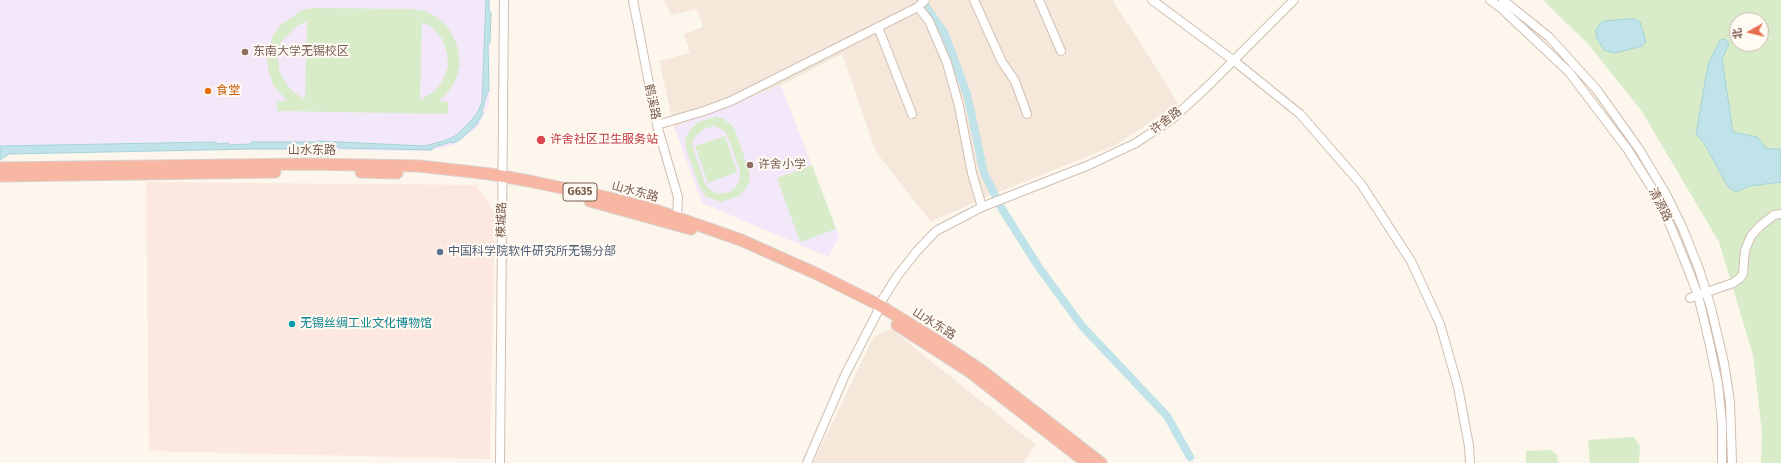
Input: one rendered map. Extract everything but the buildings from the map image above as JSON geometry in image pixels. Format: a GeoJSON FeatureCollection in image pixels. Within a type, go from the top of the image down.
{"type":"FeatureCollection","features":[{"type":"Feature","properties":{"kind":"highway","name":"山水东路"},"geometry":{"type":"LineString","coordinates":[[0,168],[376,164],[451,169],[675,221],[775,262],[878,309],[939,342],[981,370],[1100,463]]}},
{"type":"Feature","properties":{"kind":"highway","name":"山水东路"},"geometry":{"type":"LineString","coordinates":[[0,176],[363,172],[446,175],[503,180]]}},
{"type":"Feature","properties":{"kind":"highway","name":"山水东路"},"geometry":{"type":"LineString","coordinates":[[878,309],[970,372],[1087,463]]}},
{"type":"Feature","properties":{"kind":"street","name":"楝城路"},"geometry":{"type":"LineString","coordinates":[[500,463],[504,0]]}},
{"type":"Feature","properties":{"kind":"street","name":"鹤溪路"},"geometry":{"type":"LineString","coordinates":[[633,0],[657,125],[678,196],[675,221]]}},
{"type":"Feature","properties":{"kind":"street"},"geometry":{"type":"LineString","coordinates":[[657,125],[704,111],[730,101],[918,7],[925,0]]}},
{"type":"Feature","properties":{"kind":"street"},"geometry":{"type":"LineString","coordinates":[[974,0],[1002,62],[1015,81],[1027,114]]}},
{"type":"Feature","properties":{"kind":"street"},"geometry":{"type":"LineString","coordinates":[[1039,0],[1061,51]]}},
{"type":"Feature","properties":{"kind":"street"},"geometry":{"type":"LineString","coordinates":[[1152,0],[1233,60],[1300,114],[1361,184],[1411,261],[1440,324],[1458,386],[1469,446],[1470,463]]}},
{"type":"Feature","properties":{"kind":"street","name":"许舍路"},"geometry":{"type":"LineString","coordinates":[[807,463],[845,375],[878,309],[898,275],[917,251],[936,231],[984,206],[1089,165],[1136,143],[1172,118],[1206,88],[1294,0]]}},
{"type":"Feature","properties":{"kind":"street","name":"清源路"},"geometry":{"type":"LineString","coordinates":[[1490,0],[1501,8],[1569,72],[1628,150],[1655,193],[1671,227],[1694,297],[1718,384],[1722,424],[1722,463]]}},
{"type":"Feature","properties":{"kind":"street","name":"清源路"},"geometry":{"type":"LineString","coordinates":[[1503,0],[1554,42],[1597,90],[1639,149],[1666,194],[1683,229],[1706,292],[1726,370],[1730,402],[1732,463]]}},
{"type":"Feature","properties":{"kind":"street"},"geometry":{"type":"LineString","coordinates":[[918,7],[929,21],[947,63],[959,106],[972,173],[984,206]]}},
{"type":"Feature","properties":{"kind":"street"},"geometry":{"type":"LineString","coordinates":[[878,27],[912,114]]}},
{"type":"Feature","properties":{"kind":"street"},"geometry":{"type":"LineString","coordinates":[[1694,297],[1733,283],[1740,278],[1743,274],[1745,250],[1751,236],[1760,226],[1774,215],[1781,214]]}},
{"type":"Feature","properties":{"kind":"shaded area","name":"东南大学无锡校区"},"geometry":{"type":"Polygon","coordinates":[[[0,0],[490,0],[489,103],[479,126],[456,144],[429,151],[0,148],[0,0]]]}},
{"type":"Feature","properties":{"kind":"shaded area"},"geometry":{"type":"Polygon","coordinates":[[[664,0],[1112,0],[1144,48],[1178,104],[1114,146],[984,198],[931,222],[876,152],[842,54],[781,85],[674,127],[659,61],[690,53],[684,34],[703,27],[697,9],[671,15],[664,0]]]}},
{"type":"Feature","properties":{"kind":"shaded area","name":"许舍小学"},"geometry":{"type":"Polygon","coordinates":[[[781,85],[839,236],[829,257],[702,203],[674,127],[781,85]]]}},
{"type":"Feature","properties":{"kind":"shaded area"},"geometry":{"type":"Polygon","coordinates":[[[146,182],[476,185],[495,213],[490,459],[149,451],[146,182]]]}},
{"type":"Feature","properties":{"kind":"shaded area"},"geometry":{"type":"Polygon","coordinates":[[[891,329],[1036,445],[1023,463],[813,463],[874,336],[891,329]]]}},
{"type":"Feature","properties":{"kind":"green space"},"geometry":{"type":"Polygon","coordinates":[[[1543,0],[1781,0],[1781,463],[1761,463],[1762,432],[1753,355],[1719,242],[1641,110],[1588,44],[1543,0]]]}},
{"type":"Feature","properties":{"kind":"green space"},"geometry":{"type":"Polygon","coordinates":[[[312,8],[413,9],[424,11],[435,16],[446,25],[454,38],[458,49],[460,65],[456,79],[449,91],[439,101],[448,102],[448,114],[277,111],[277,101],[287,101],[273,85],[269,73],[267,59],[269,47],[273,35],[281,25],[302,10],[312,8]],[[307,21],[297,26],[281,42],[278,56],[279,69],[284,80],[291,90],[304,99],[305,98],[307,21]],[[422,22],[420,100],[435,91],[443,80],[448,67],[447,53],[442,39],[432,27],[422,22]]]}},
{"type":"Feature","properties":{"kind":"green space"},"geometry":{"type":"Polygon","coordinates":[[[715,117],[722,118],[734,127],[749,171],[750,180],[746,189],[739,196],[721,202],[706,197],[700,188],[685,145],[686,137],[690,130],[698,122],[715,117]],[[715,126],[706,128],[693,139],[692,145],[705,184],[711,190],[719,194],[729,192],[736,187],[740,178],[740,171],[726,132],[715,126]]]}},
{"type":"Feature","properties":{"kind":"green space"},"geometry":{"type":"Polygon","coordinates":[[[725,136],[737,172],[708,183],[695,146],[725,136]]]}},
{"type":"Feature","properties":{"kind":"green space"},"geometry":{"type":"Polygon","coordinates":[[[812,165],[836,229],[800,242],[777,178],[812,165]]]}},
{"type":"Feature","properties":{"kind":"green space"},"geometry":{"type":"Polygon","coordinates":[[[1634,437],[1640,446],[1639,463],[1590,463],[1588,440],[1634,437]]]}},
{"type":"Feature","properties":{"kind":"green space"},"geometry":{"type":"Polygon","coordinates":[[[1551,450],[1557,455],[1558,463],[1526,463],[1526,451],[1551,450]]]}},
{"type":"Feature","properties":{"kind":"water"},"geometry":{"type":"Polygon","coordinates":[[[486,0],[489,0],[489,11],[491,12],[490,42],[488,44],[489,91],[487,93],[482,111],[483,113],[476,125],[461,139],[453,143],[451,142],[434,147],[432,150],[341,148],[335,146],[334,156],[320,156],[315,149],[252,149],[9,154],[0,160],[0,146],[215,142],[218,144],[228,143],[230,145],[250,144],[252,142],[318,141],[424,146],[444,141],[457,135],[471,121],[478,112],[482,102],[486,0]]]}},
{"type":"Feature","properties":{"kind":"water"},"geometry":{"type":"Polygon","coordinates":[[[1635,19],[1640,22],[1646,42],[1642,46],[1615,53],[1604,50],[1596,37],[1596,30],[1599,25],[1603,21],[1635,19]]]}},
{"type":"Feature","properties":{"kind":"water"},"geometry":{"type":"Polygon","coordinates":[[[1725,39],[1729,44],[1722,59],[1733,132],[1757,137],[1767,149],[1781,149],[1781,182],[1750,186],[1736,192],[1728,187],[1704,143],[1696,134],[1708,65],[1720,40],[1725,39]]]}},
{"type":"Feature","properties":{"kind":"waterway"},"geometry":{"type":"LineString","coordinates":[[921,0],[944,32],[967,94],[984,173],[1002,209],[1038,266],[1082,326],[1167,416],[1190,457]]}},
{"type":"Feature","properties":{"kind":"place","name":"东南大学无锡校区"},"geometry":{"type":"Point","coordinates":[245,52]}},
{"type":"Feature","properties":{"kind":"place","name":"食堂"},"geometry":{"type":"Point","coordinates":[208,91]}},
{"type":"Feature","properties":{"kind":"place","name":"许舍社区卫生服务站"},"geometry":{"type":"Point","coordinates":[541,140]}},
{"type":"Feature","properties":{"kind":"place","name":"许舍小学"},"geometry":{"type":"Point","coordinates":[750,165]}},
{"type":"Feature","properties":{"kind":"place","name":"中国科学院软件研究所无锡分部"},"geometry":{"type":"Point","coordinates":[440,252]}},
{"type":"Feature","properties":{"kind":"place","name":"无锡丝绸工业文化博物馆"},"geometry":{"type":"Point","coordinates":[292,324]}}]}
